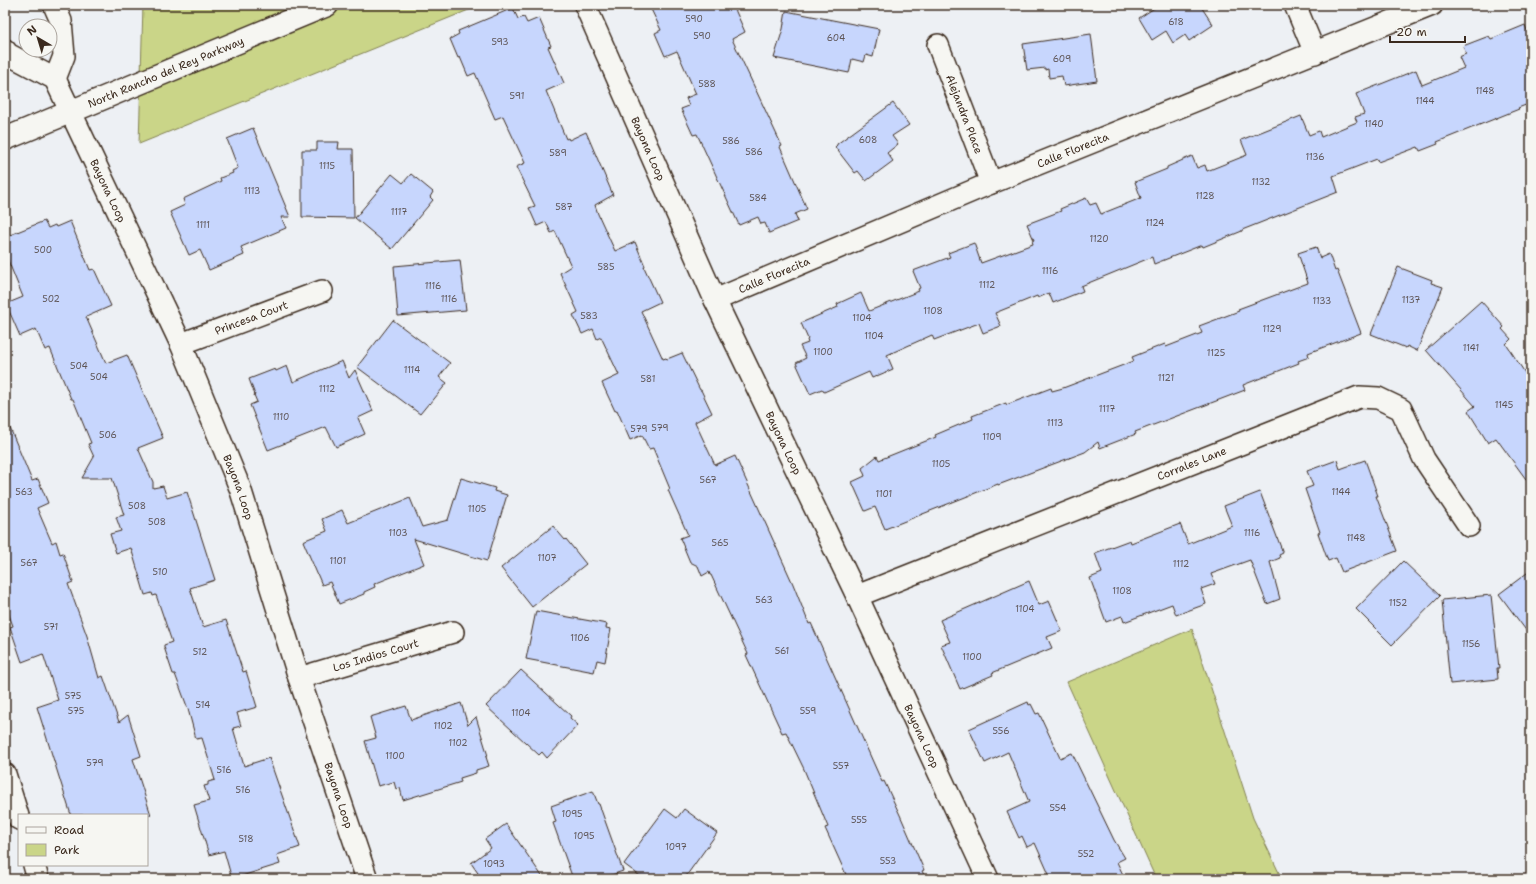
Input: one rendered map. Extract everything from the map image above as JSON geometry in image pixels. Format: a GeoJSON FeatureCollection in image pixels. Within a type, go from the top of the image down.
{"type":"FeatureCollection","features":[{"type":"Feature","properties":{"kind":"street"},"geometry":{"type":"LineString","coordinates":[[5,50],[8,54],[55,79],[64,56],[61,21],[54,5]]}},
{"type":"Feature","properties":{"kind":"street","name":"North Rancho del Rey Parkway"},"geometry":{"type":"LineString","coordinates":[[5,139],[327,5]]}},
{"type":"Feature","properties":{"kind":"street","name":"Bayona Loop"},"geometry":{"type":"LineString","coordinates":[[585,5],[715,300],[857,596],[988,879]]}},
{"type":"Feature","properties":{"kind":"street"},"geometry":{"type":"LineString","coordinates":[[1296,5],[1315,53]]}},
{"type":"Feature","properties":{"kind":"street","name":"Calle Florecita"},"geometry":{"type":"LineString","coordinates":[[715,300],[991,183],[1432,5]]}},
{"type":"Feature","properties":{"kind":"street","name":"Alejandra Place"},"geometry":{"type":"LineString","coordinates":[[938,45],[991,183]]}},
{"type":"Feature","properties":{"kind":"street","name":"Bayona Loop"},"geometry":{"type":"LineString","coordinates":[[55,79],[181,344],[240,488],[300,678],[367,879]]}},
{"type":"Feature","properties":{"kind":"street","name":"Princesa Court"},"geometry":{"type":"LineString","coordinates":[[181,344],[322,291]]}},
{"type":"Feature","properties":{"kind":"street","name":"Corrales Lane"},"geometry":{"type":"LineString","coordinates":[[857,596],[1359,397],[1378,398],[1401,410],[1424,459],[1469,526]]}},
{"type":"Feature","properties":{"kind":"street","name":"Los Indios Court"},"geometry":{"type":"LineString","coordinates":[[300,678],[453,632]]}},
{"type":"Feature","properties":{"kind":"street"},"geometry":{"type":"LineString","coordinates":[[5,774],[18,816]]}},
{"type":"Feature","properties":{"kind":"street"},"geometry":{"type":"LineString","coordinates":[[34,866],[38,879]]}},
{"type":"Feature","properties":{"kind":"green space"},"geometry":{"type":"Polygon","coordinates":[[[143,5],[481,5],[139,144],[143,5]]]}},
{"type":"Feature","properties":{"kind":"green space"},"geometry":{"type":"Polygon","coordinates":[[[1192,629],[1253,818],[1282,879],[1156,879],[1067,682],[1192,629]]]}},
{"type":"Feature","properties":{"kind":"building"},"geometry":{"type":"Polygon","coordinates":[[[649,5],[733,5],[745,32],[732,39],[782,146],[780,147],[807,209],[795,214],[798,221],[769,233],[765,223],[761,224],[758,217],[739,225],[697,134],[693,135],[681,109],[689,106],[686,98],[696,94],[677,51],[665,56],[655,33],[661,30],[649,5]]]}},
{"type":"Feature","properties":{"kind":"building"},"geometry":{"type":"Polygon","coordinates":[[[1159,5],[1200,5],[1213,25],[1189,41],[1185,35],[1173,43],[1166,31],[1152,40],[1139,18],[1159,5]]]}},
{"type":"Feature","properties":{"kind":"building"},"geometry":{"type":"Polygon","coordinates":[[[513,8],[518,19],[524,17],[527,23],[539,18],[551,46],[548,47],[564,83],[546,91],[566,139],[568,138],[569,140],[586,132],[613,195],[595,205],[598,214],[615,251],[635,242],[645,266],[644,267],[660,302],[641,311],[663,359],[667,359],[682,353],[701,390],[712,413],[695,422],[715,465],[735,456],[793,584],[809,624],[811,623],[882,782],[884,781],[900,815],[924,870],[922,871],[926,879],[848,879],[825,828],[828,827],[803,767],[786,732],[782,733],[746,655],[748,654],[711,575],[709,572],[702,576],[698,566],[690,562],[680,538],[688,535],[668,490],[670,489],[653,448],[649,449],[642,435],[630,440],[617,410],[615,411],[602,383],[619,375],[601,337],[597,339],[593,329],[582,334],[573,315],[578,312],[560,273],[571,266],[555,231],[551,233],[546,222],[537,226],[529,208],[535,206],[516,167],[525,163],[503,116],[495,119],[475,73],[468,76],[450,39],[459,34],[458,31],[513,8]]]}},
{"type":"Feature","properties":{"kind":"building"},"geometry":{"type":"Polygon","coordinates":[[[786,11],[879,29],[873,57],[866,55],[864,62],[852,59],[849,73],[774,58],[783,29],[786,11]]]}},
{"type":"Feature","properties":{"kind":"building"},"geometry":{"type":"Polygon","coordinates":[[[1525,25],[1531,41],[1531,103],[1437,142],[1438,144],[1420,151],[1418,147],[1378,162],[1377,159],[1333,176],[1338,192],[1203,247],[1202,245],[1154,264],[1152,257],[1081,286],[1083,291],[1053,303],[1049,293],[1038,298],[1037,296],[995,313],[1001,326],[983,333],[979,323],[934,340],[932,335],[887,355],[893,369],[872,378],[869,372],[824,392],[822,389],[810,394],[796,363],[806,358],[800,346],[808,343],[808,339],[801,323],[838,307],[837,304],[861,293],[869,311],[919,291],[918,289],[920,288],[913,271],[950,257],[948,253],[974,243],[981,263],[1033,244],[1032,241],[1034,240],[1027,224],[1061,211],[1060,209],[1086,198],[1090,205],[1096,203],[1101,214],[1141,198],[1135,182],[1167,169],[1167,167],[1192,156],[1197,168],[1205,165],[1207,171],[1247,155],[1241,140],[1301,116],[1309,135],[1319,131],[1321,137],[1357,122],[1355,117],[1364,114],[1356,94],[1416,70],[1422,85],[1464,68],[1459,57],[1466,54],[1463,46],[1489,36],[1491,39],[1525,25]]]}},
{"type":"Feature","properties":{"kind":"building"},"geometry":{"type":"Polygon","coordinates":[[[1091,34],[1097,81],[1064,86],[1062,76],[1049,78],[1048,69],[1027,70],[1023,44],[1091,34]]]}},
{"type":"Feature","properties":{"kind":"building"},"geometry":{"type":"Polygon","coordinates":[[[893,103],[909,125],[892,136],[898,144],[887,153],[893,161],[866,181],[858,171],[855,173],[835,147],[893,103]]]}},
{"type":"Feature","properties":{"kind":"building"},"geometry":{"type":"Polygon","coordinates":[[[253,128],[290,217],[281,217],[286,228],[241,247],[244,255],[209,270],[200,250],[189,255],[170,212],[185,205],[183,199],[221,181],[220,178],[233,173],[232,171],[238,168],[227,139],[253,128]]]}},
{"type":"Feature","properties":{"kind":"building"},"geometry":{"type":"Polygon","coordinates":[[[317,142],[339,142],[338,149],[353,149],[354,218],[302,217],[302,150],[317,150],[317,142]]]}},
{"type":"Feature","properties":{"kind":"building"},"geometry":{"type":"Polygon","coordinates":[[[392,174],[403,183],[411,174],[433,192],[430,197],[433,200],[392,249],[355,218],[392,174]]]}},
{"type":"Feature","properties":{"kind":"building"},"geometry":{"type":"Polygon","coordinates":[[[44,221],[48,228],[55,225],[56,227],[70,221],[90,270],[94,269],[111,306],[86,317],[106,363],[127,355],[163,438],[138,448],[153,482],[153,488],[163,486],[167,498],[187,492],[215,580],[190,588],[203,627],[226,620],[243,672],[246,671],[257,707],[237,713],[241,726],[233,728],[244,766],[269,758],[300,847],[277,855],[280,864],[232,879],[224,851],[209,855],[194,805],[209,801],[204,786],[208,785],[208,782],[215,780],[202,738],[196,739],[188,709],[175,674],[173,674],[164,647],[164,645],[172,642],[156,595],[153,596],[152,593],[145,595],[131,548],[116,553],[110,534],[121,531],[116,517],[124,515],[112,478],[82,478],[94,457],[88,444],[91,443],[50,348],[45,350],[36,329],[20,336],[6,304],[23,297],[5,253],[5,237],[44,221]]]}},
{"type":"Feature","properties":{"kind":"building"},"geometry":{"type":"Polygon","coordinates":[[[1316,247],[1320,258],[1329,254],[1335,271],[1337,270],[1361,333],[1308,353],[1309,357],[1298,361],[1299,363],[1243,385],[1245,390],[1135,432],[1136,434],[1100,448],[1098,442],[1085,452],[998,484],[885,529],[875,507],[865,511],[852,482],[865,476],[862,468],[877,456],[879,460],[936,437],[935,435],[973,419],[972,416],[1006,403],[1006,405],[1051,388],[1052,391],[1063,388],[1134,361],[1132,357],[1165,344],[1166,347],[1202,333],[1199,326],[1239,311],[1238,309],[1308,283],[1298,253],[1316,247]]]}},
{"type":"Feature","properties":{"kind":"building"},"geometry":{"type":"Polygon","coordinates":[[[460,260],[466,310],[398,316],[394,266],[460,260]]]}},
{"type":"Feature","properties":{"kind":"building"},"geometry":{"type":"Polygon","coordinates":[[[1398,267],[1432,280],[1431,283],[1443,287],[1417,351],[1407,346],[1406,348],[1371,334],[1398,267]]]}},
{"type":"Feature","properties":{"kind":"building"},"geometry":{"type":"Polygon","coordinates":[[[1481,301],[1504,327],[1502,329],[1511,339],[1506,344],[1531,382],[1531,486],[1496,438],[1488,443],[1468,411],[1475,406],[1426,350],[1481,301]]]}},
{"type":"Feature","properties":{"kind":"building"},"geometry":{"type":"Polygon","coordinates":[[[393,320],[450,363],[439,377],[447,383],[420,414],[357,367],[393,320]]]}},
{"type":"Feature","properties":{"kind":"building"},"geometry":{"type":"Polygon","coordinates":[[[342,361],[349,378],[355,370],[373,411],[358,418],[365,434],[336,447],[326,427],[268,450],[250,405],[257,402],[249,379],[287,366],[293,382],[342,361]]]}},
{"type":"Feature","properties":{"kind":"building"},"geometry":{"type":"Polygon","coordinates":[[[5,416],[32,481],[38,479],[48,503],[37,508],[52,543],[56,541],[60,554],[63,553],[73,582],[68,584],[87,636],[99,678],[103,676],[119,722],[128,715],[141,756],[133,759],[151,815],[71,814],[37,707],[58,700],[43,654],[22,662],[10,627],[13,626],[5,604],[5,416]]]}},
{"type":"Feature","properties":{"kind":"building"},"geometry":{"type":"Polygon","coordinates":[[[1337,460],[1340,469],[1365,460],[1378,496],[1376,496],[1397,551],[1342,572],[1336,558],[1328,561],[1318,533],[1320,532],[1305,489],[1313,486],[1307,471],[1337,460]]]}},
{"type":"Feature","properties":{"kind":"building"},"geometry":{"type":"Polygon","coordinates":[[[461,478],[495,488],[494,491],[507,495],[487,561],[414,539],[424,564],[374,584],[375,587],[364,592],[364,594],[339,604],[330,582],[322,585],[303,541],[327,531],[322,519],[342,510],[348,523],[410,498],[422,527],[448,520],[461,478]]]}},
{"type":"Feature","properties":{"kind":"building"},"geometry":{"type":"Polygon","coordinates":[[[1260,492],[1283,553],[1279,555],[1280,558],[1270,562],[1280,599],[1267,604],[1250,560],[1211,574],[1215,584],[1201,589],[1206,604],[1176,615],[1172,604],[1124,622],[1122,616],[1106,622],[1090,578],[1102,573],[1095,553],[1130,540],[1131,543],[1180,524],[1188,544],[1232,526],[1224,506],[1260,492]]]}},
{"type":"Feature","properties":{"kind":"building"},"geometry":{"type":"Polygon","coordinates":[[[553,526],[565,540],[566,539],[586,564],[532,607],[501,568],[553,526]]]}},
{"type":"Feature","properties":{"kind":"building"},"geometry":{"type":"Polygon","coordinates":[[[1403,561],[1440,596],[1392,645],[1356,609],[1403,561]]]}},
{"type":"Feature","properties":{"kind":"building"},"geometry":{"type":"Polygon","coordinates":[[[1531,570],[1531,637],[1499,594],[1531,570]]]}},
{"type":"Feature","properties":{"kind":"building"},"geometry":{"type":"Polygon","coordinates":[[[1029,581],[1039,605],[1049,601],[1062,631],[1047,637],[1052,648],[992,673],[993,675],[960,689],[941,645],[950,642],[940,620],[1029,581]]]}},
{"type":"Feature","properties":{"kind":"building"},"geometry":{"type":"Polygon","coordinates":[[[1491,595],[1499,668],[1497,668],[1498,679],[1450,684],[1442,600],[1491,595]]]}},
{"type":"Feature","properties":{"kind":"building"},"geometry":{"type":"Polygon","coordinates":[[[536,611],[607,624],[606,628],[611,629],[605,662],[597,660],[594,672],[526,659],[536,611]]]}},
{"type":"Feature","properties":{"kind":"building"},"geometry":{"type":"Polygon","coordinates":[[[521,670],[571,716],[570,718],[578,725],[547,758],[542,752],[539,755],[486,706],[521,670]]]}},
{"type":"Feature","properties":{"kind":"building"},"geometry":{"type":"Polygon","coordinates":[[[1028,702],[1029,705],[1031,704],[1036,714],[1039,713],[1060,758],[1072,753],[1114,840],[1125,858],[1117,862],[1125,879],[1051,879],[1035,843],[1027,847],[1022,836],[1019,838],[1007,812],[1029,802],[1008,752],[985,763],[969,729],[1028,702]]]}},
{"type":"Feature","properties":{"kind":"building"},"geometry":{"type":"Polygon","coordinates":[[[461,703],[468,725],[476,717],[488,756],[486,757],[489,766],[476,770],[476,773],[460,778],[461,782],[403,800],[400,788],[396,789],[394,782],[378,786],[365,741],[376,738],[370,717],[406,706],[411,720],[461,703]]]}},
{"type":"Feature","properties":{"kind":"building"},"geometry":{"type":"Polygon","coordinates":[[[593,791],[623,871],[600,879],[573,879],[553,823],[556,822],[551,806],[593,791]]]}},
{"type":"Feature","properties":{"kind":"building"},"geometry":{"type":"Polygon","coordinates":[[[665,809],[677,818],[684,809],[717,833],[684,879],[644,879],[624,864],[665,809]]]}},
{"type":"Feature","properties":{"kind":"building"},"geometry":{"type":"Polygon","coordinates":[[[506,824],[544,879],[482,879],[471,863],[491,848],[485,839],[506,824]]]}}]}
